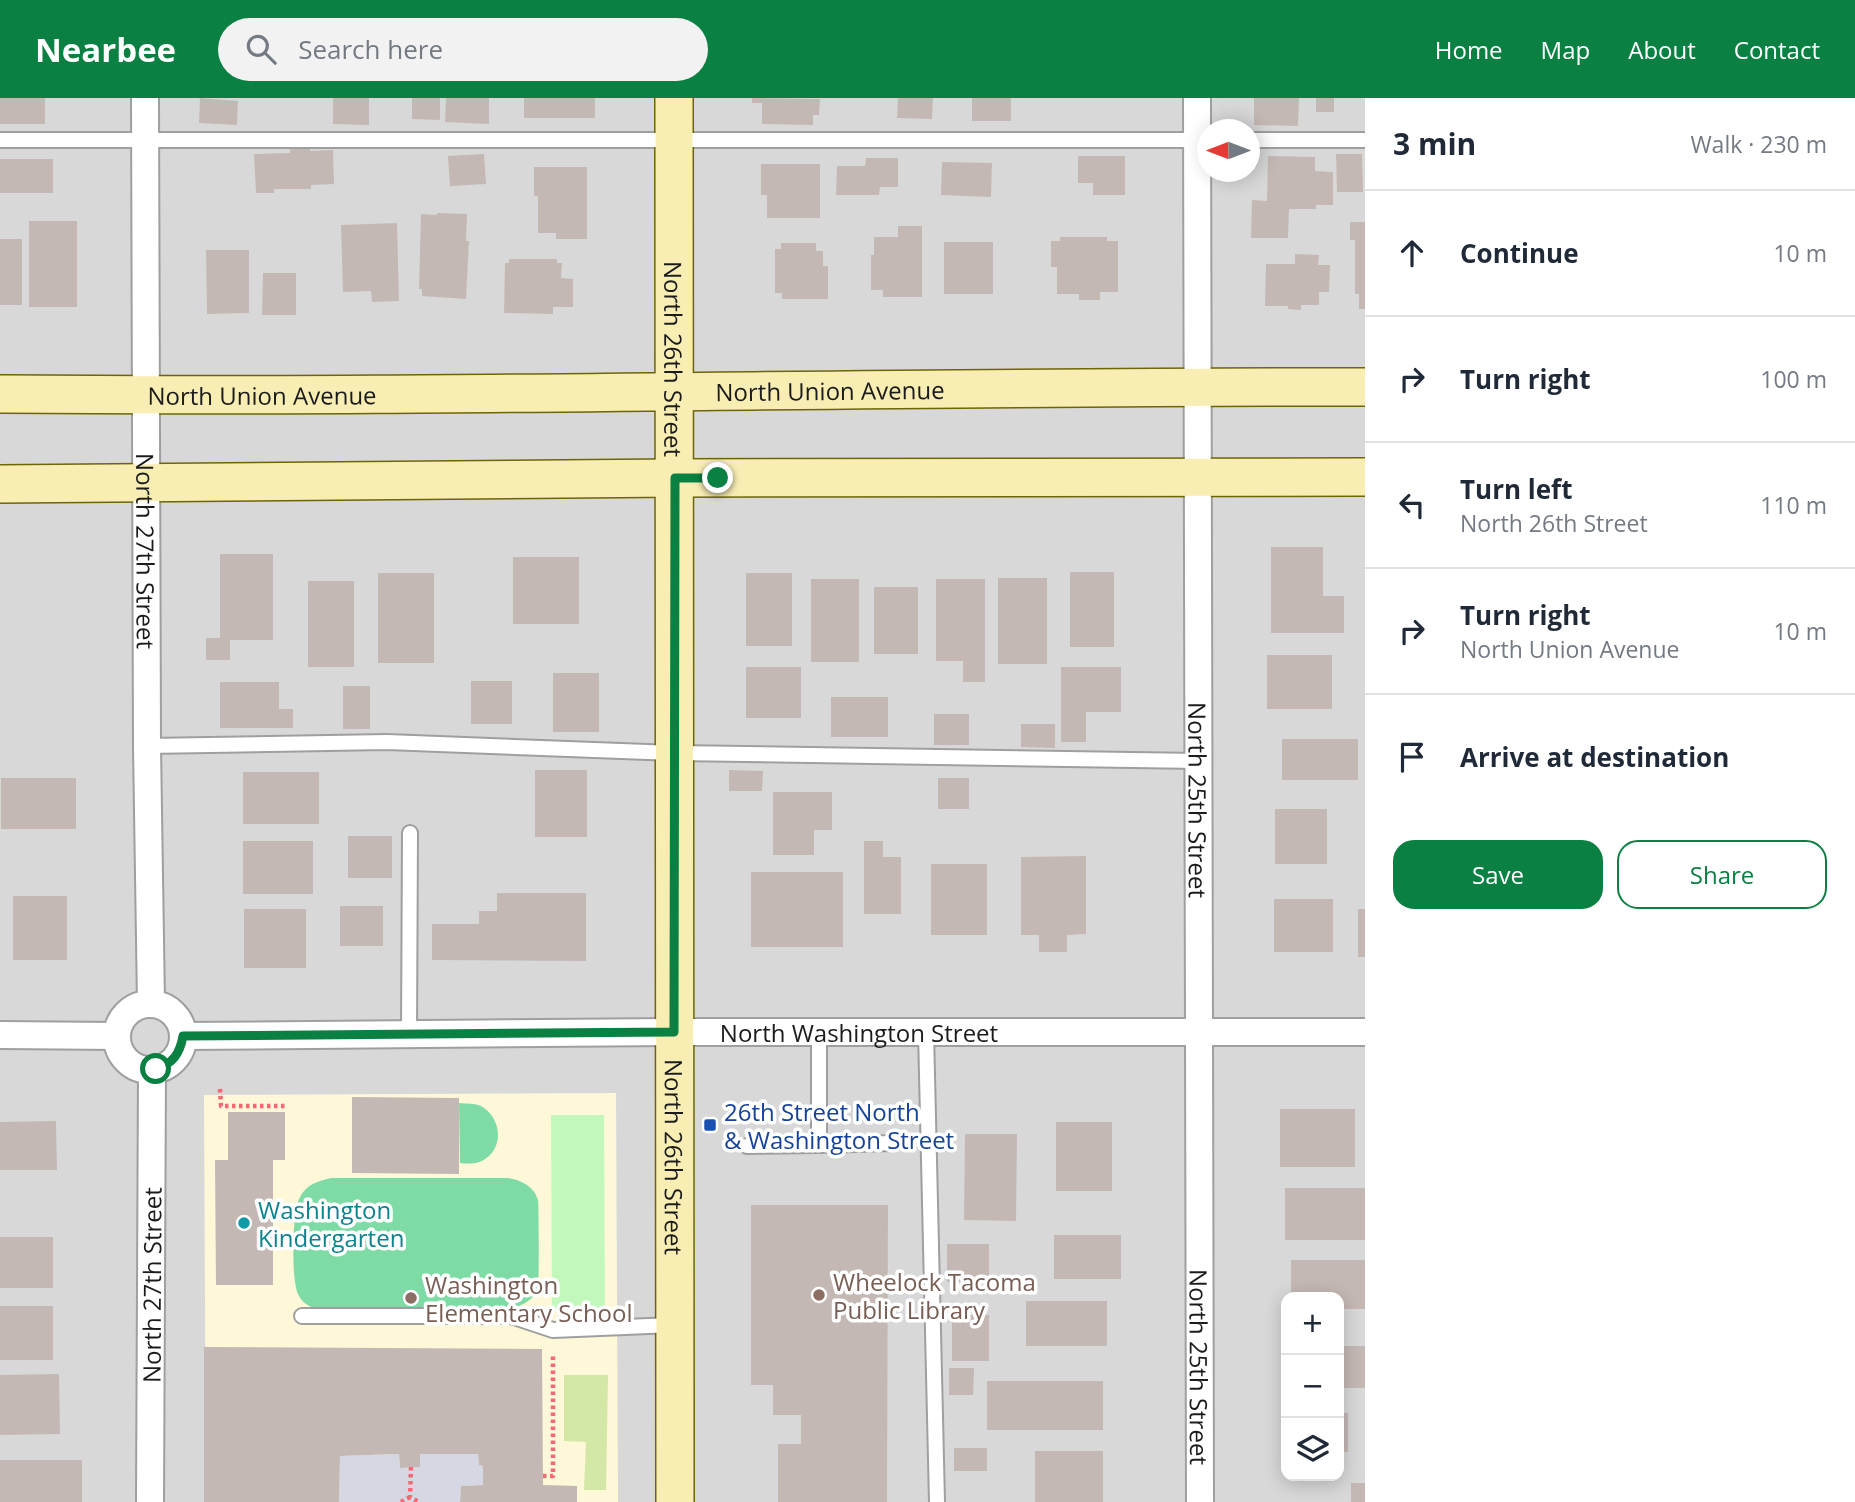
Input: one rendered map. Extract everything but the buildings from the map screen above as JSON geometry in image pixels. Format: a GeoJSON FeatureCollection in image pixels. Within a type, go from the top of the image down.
{"type":"FeatureCollection","features":[{"type":"Feature","properties":{"kind":"street","name":"North 27th Street"},"geometry":{"type":"LineString","coordinates":[[145,98],[147,746],[151,1004]]}},
{"type":"Feature","properties":{"kind":"street","name":"North 26th Street"},"geometry":{"type":"LineString","coordinates":[[674,98],[675,1502]]}},
{"type":"Feature","properties":{"kind":"street","name":"North 25th Street"},"geometry":{"type":"LineString","coordinates":[[1197,98],[1200,119]]}},
{"type":"Feature","properties":{"kind":"street","name":"North 25th Street"},"geometry":{"type":"LineString","coordinates":[[1200,1502],[1198,386],[1202,182]]}},
{"type":"Feature","properties":{"kind":"street","name":"North Union Avenue"},"geometry":{"type":"LineString","coordinates":[[0,394],[145,396],[1198,386],[1365,387]]}},
{"type":"Feature","properties":{"kind":"street"},"geometry":{"type":"LineString","coordinates":[[0,484],[675,478],[1365,477]]}},
{"type":"Feature","properties":{"kind":"street"},"geometry":{"type":"LineString","coordinates":[[151,1004],[171,1011],[183,1036],[181,1049],[174,1059],[164,1067],[152,1070],[140,1069],[126,1060],[119,1049],[117,1036],[119,1025],[128,1012],[151,1004]]}},
{"type":"Feature","properties":{"kind":"street","name":"North Washington Street"},"geometry":{"type":"LineString","coordinates":[[183,1036],[674,1032],[1365,1032]]}},
{"type":"Feature","properties":{"kind":"street"},"geometry":{"type":"LineString","coordinates":[[0,1035],[117,1036]]}},
{"type":"Feature","properties":{"kind":"street","name":"North 27th Street"},"geometry":{"type":"LineString","coordinates":[[150,1502],[152,1070]]}},
{"type":"Feature","properties":{"kind":"lane"},"geometry":{"type":"LineString","coordinates":[[0,140],[1197,140]]}},
{"type":"Feature","properties":{"kind":"lane"},"geometry":{"type":"LineString","coordinates":[[1260,140],[1365,140]]}},
{"type":"Feature","properties":{"kind":"lane"},"geometry":{"type":"LineString","coordinates":[[147,746],[387,741],[674,753],[1199,761]]}},
{"type":"Feature","properties":{"kind":"lane"},"geometry":{"type":"LineString","coordinates":[[409,1034],[411,833]]}},
{"type":"Feature","properties":{"kind":"lane"},"geometry":{"type":"LineString","coordinates":[[819,1032],[819,1145]]}},
{"type":"Feature","properties":{"kind":"lane"},"geometry":{"type":"LineString","coordinates":[[926,1032],[937,1502]]}},
{"type":"Feature","properties":{"kind":"lane"},"geometry":{"type":"LineString","coordinates":[[747,1146],[894,1143]]}},
{"type":"Feature","properties":{"kind":"lane"},"geometry":{"type":"LineString","coordinates":[[302,1316],[511,1316],[554,1330],[675,1325]]}},
{"type":"Feature","properties":{"kind":"path"},"geometry":{"type":"LineString","coordinates":[[220,1089],[221,1106],[286,1106]]}},
{"type":"Feature","properties":{"kind":"path"},"geometry":{"type":"LineString","coordinates":[[543,1476],[554,1476],[554,1330]]}},
{"type":"Feature","properties":{"kind":"path"},"geometry":{"type":"LineString","coordinates":[[410,1497],[411,1467]]}},
{"type":"Feature","properties":{"kind":"path"},"geometry":{"type":"LineString","coordinates":[[401,1502],[410,1497]]}},
{"type":"Feature","properties":{"kind":"path"},"geometry":{"type":"LineString","coordinates":[[410,1497],[419,1502]]}},
{"type":"Feature","properties":{"kind":"shaded area"},"geometry":{"type":"Polygon","coordinates":[[[0,98],[1365,98],[1365,1502],[0,1502],[0,98]]]}},
{"type":"Feature","properties":{"kind":"shaded area","name":"Washington Elementary School"},"geometry":{"type":"Polygon","coordinates":[[[616,1093],[618,1502],[206,1502],[204,1095],[616,1093]]]}},
{"type":"Feature","properties":{"kind":"shaded area"},"geometry":{"type":"Polygon","coordinates":[[[399,1454],[400,1468],[420,1467],[420,1454],[478,1454],[479,1465],[483,1466],[483,1485],[461,1486],[460,1502],[339,1502],[340,1456],[399,1454]]]}},
{"type":"Feature","properties":{"kind":"green space"},"geometry":{"type":"Polygon","coordinates":[[[459,1103],[481,1106],[488,1111],[497,1126],[494,1149],[482,1161],[460,1163],[459,1103]]]}},
{"type":"Feature","properties":{"kind":"green space"},"geometry":{"type":"Polygon","coordinates":[[[551,1115],[604,1115],[605,1310],[552,1310],[551,1115]]]}},
{"type":"Feature","properties":{"kind":"green space"},"geometry":{"type":"Polygon","coordinates":[[[331,1178],[508,1178],[526,1184],[538,1200],[539,1274],[536,1293],[513,1309],[324,1311],[308,1306],[298,1294],[294,1274],[297,1205],[309,1186],[331,1178]]]}},
{"type":"Feature","properties":{"kind":"green space"},"geometry":{"type":"Polygon","coordinates":[[[564,1375],[608,1375],[606,1490],[584,1490],[586,1442],[564,1441],[564,1375]]]}},
{"type":"Feature","properties":{"kind":"place","name":"26th Street North & Washington Street"},"geometry":{"type":"Point","coordinates":[710,1125]}},
{"type":"Feature","properties":{"kind":"place","name":"Washington Kindergarten"},"geometry":{"type":"Point","coordinates":[244,1223]}},
{"type":"Feature","properties":{"kind":"place","name":"Wheelock Tacoma Public Library"},"geometry":{"type":"Point","coordinates":[819,1295]}},
{"type":"Feature","properties":{"kind":"place","name":"Washington Elementary School"},"geometry":{"type":"Point","coordinates":[411,1298]}},
{"type":"Feature","properties":{"kind":"route"},"geometry":{"type":"LineString","coordinates":[[156,1069],[168,1065],[174,1059],[181,1049],[183,1036],[674,1032],[675,478],[718,478]]}}]}
